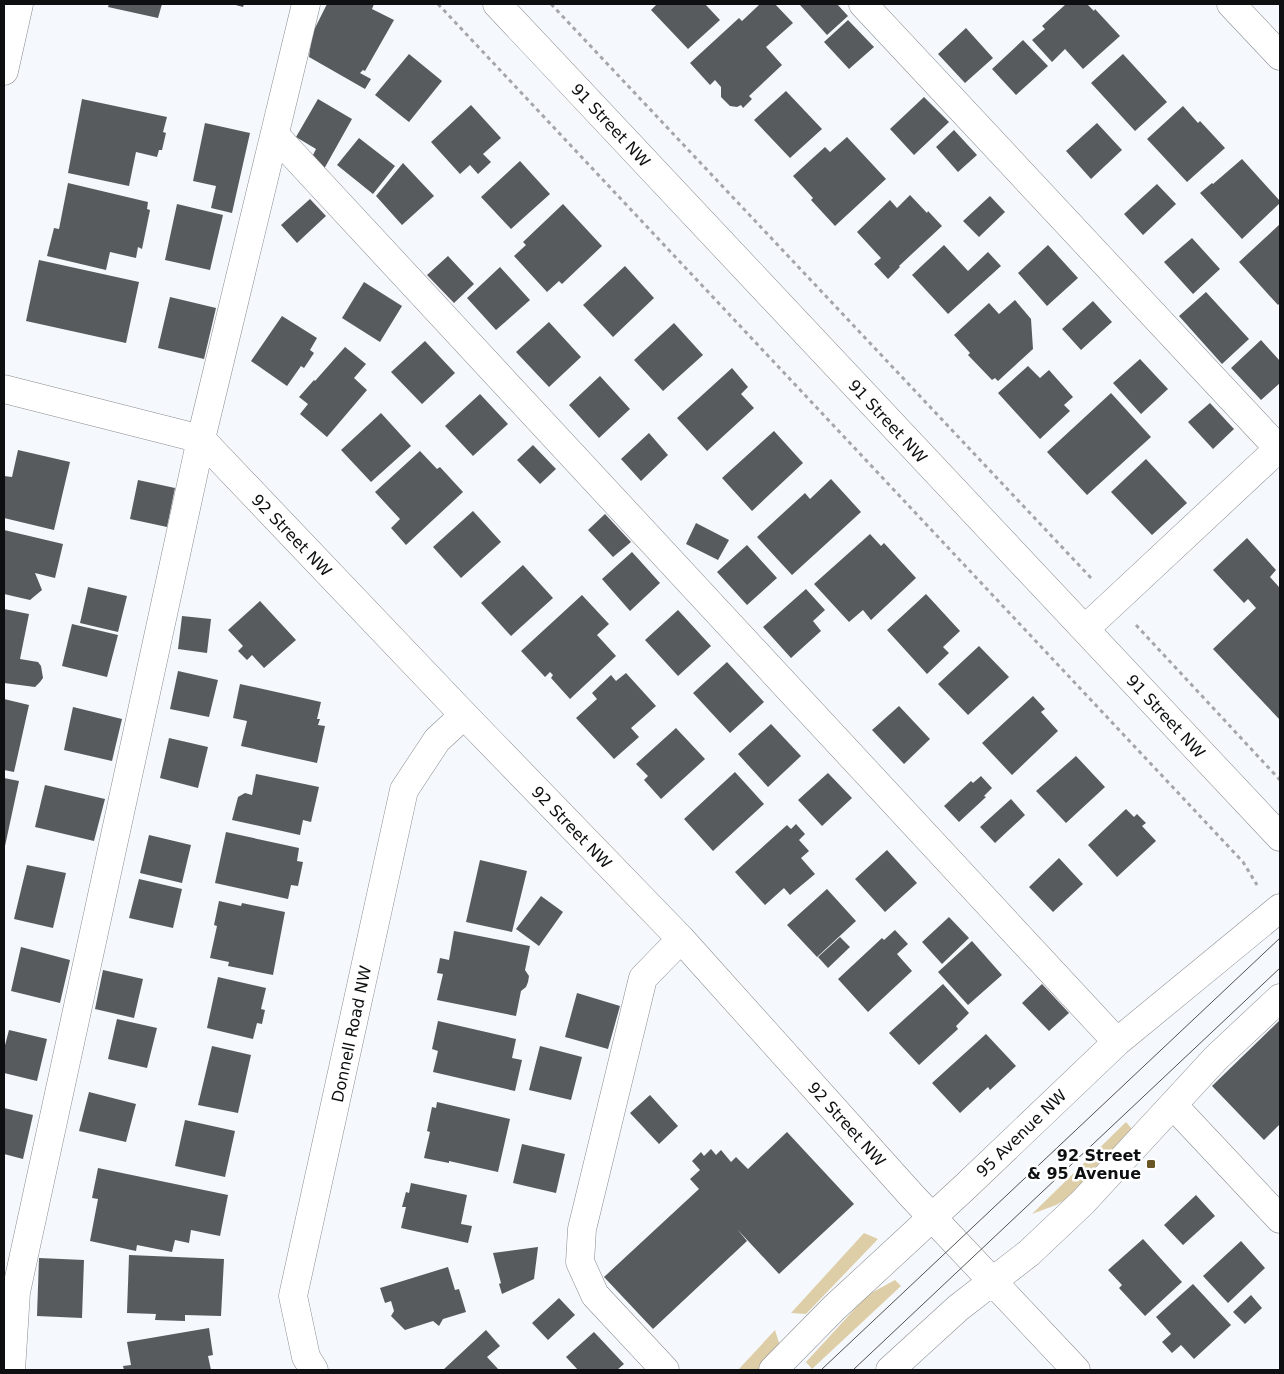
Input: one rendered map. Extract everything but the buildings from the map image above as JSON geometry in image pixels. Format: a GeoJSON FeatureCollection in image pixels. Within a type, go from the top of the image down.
{"type":"FeatureCollection","features":[{"type":"Feature","properties":{"kind":"street"},"geometry":{"type":"LineString","coordinates":[[4,71],[19,4]]}},
{"type":"Feature","properties":{"kind":"street"},"geometry":{"type":"LineString","coordinates":[[11,1370],[16,1292],[201,439],[306,4]]}},
{"type":"Feature","properties":{"kind":"street","name":"91 Street NW"},"geometry":{"type":"LineString","coordinates":[[497,4],[1280,837]]}},
{"type":"Feature","properties":{"kind":"street"},"geometry":{"type":"LineString","coordinates":[[863,4],[1279,448],[1084,629]]}},
{"type":"Feature","properties":{"kind":"street"},"geometry":{"type":"LineString","coordinates":[[1231,4],[1280,56]]}},
{"type":"Feature","properties":{"kind":"street"},"geometry":{"type":"LineString","coordinates":[[275,135],[1117,1042]]}},
{"type":"Feature","properties":{"kind":"street"},"geometry":{"type":"LineString","coordinates":[[4,389],[201,439]]}},
{"type":"Feature","properties":{"kind":"street","name":"92 Street NW"},"geometry":{"type":"LineString","coordinates":[[201,439],[681,939],[932,1217],[1076,1370]]}},
{"type":"Feature","properties":{"kind":"street","name":"Donnell Road NW"},"geometry":{"type":"LineString","coordinates":[[314,1370],[306,1357],[293,1296],[404,790],[436,740],[464,715]]}},
{"type":"Feature","properties":{"kind":"street","name":"95 Avenue NW"},"geometry":{"type":"LineString","coordinates":[[773,1370],[834,1308],[1117,1042],[1280,908]]}},
{"type":"Feature","properties":{"kind":"street"},"geometry":{"type":"LineString","coordinates":[[665,1370],[595,1295],[580,1262],[582,1229],[643,978],[681,939]]}},
{"type":"Feature","properties":{"kind":"street"},"geometry":{"type":"LineString","coordinates":[[890,1370],[952,1314],[1029,1253],[1083,1202],[1216,1058],[1280,998]]}},
{"type":"Feature","properties":{"kind":"street"},"geometry":{"type":"LineString","coordinates":[[1173,1105],[1280,1219]]}},
{"type":"Feature","properties":{"kind":"path"},"geometry":{"type":"LineString","coordinates":[[438,4],[1243,862],[1258,884],[1256,892]]}},
{"type":"Feature","properties":{"kind":"path"},"geometry":{"type":"LineString","coordinates":[[551,4],[1280,780]]}},
{"type":"Feature","properties":{"kind":"shaded area"},"geometry":{"type":"Polygon","coordinates":[[[1126,1122],[1132,1129],[1081,1186],[1068,1198],[1056,1205],[1032,1214],[1126,1122]]]}},
{"type":"Feature","properties":{"kind":"shaded area"},"geometry":{"type":"Polygon","coordinates":[[[864,1233],[878,1239],[806,1314],[791,1313],[864,1233]]]}},
{"type":"Feature","properties":{"kind":"shaded area"},"geometry":{"type":"Polygon","coordinates":[[[895,1280],[901,1286],[812,1369],[806,1362],[863,1300],[895,1280]]]}},
{"type":"Feature","properties":{"kind":"shaded area"},"geometry":{"type":"Polygon","coordinates":[[[775,1330],[780,1346],[758,1370],[738,1370],[775,1330]]]}},
{"type":"Feature","properties":{"kind":"tram line"},"geometry":{"type":"LineString","coordinates":[[821,1370],[1280,938]]}},
{"type":"Feature","properties":{"kind":"tram line"},"geometry":{"type":"LineString","coordinates":[[853,1370],[1280,968]]}},
{"type":"Feature","properties":{"kind":"place","name":"92 Street & 95 Avenue"},"geometry":{"type":"Point","coordinates":[1151,1164]}}]}
